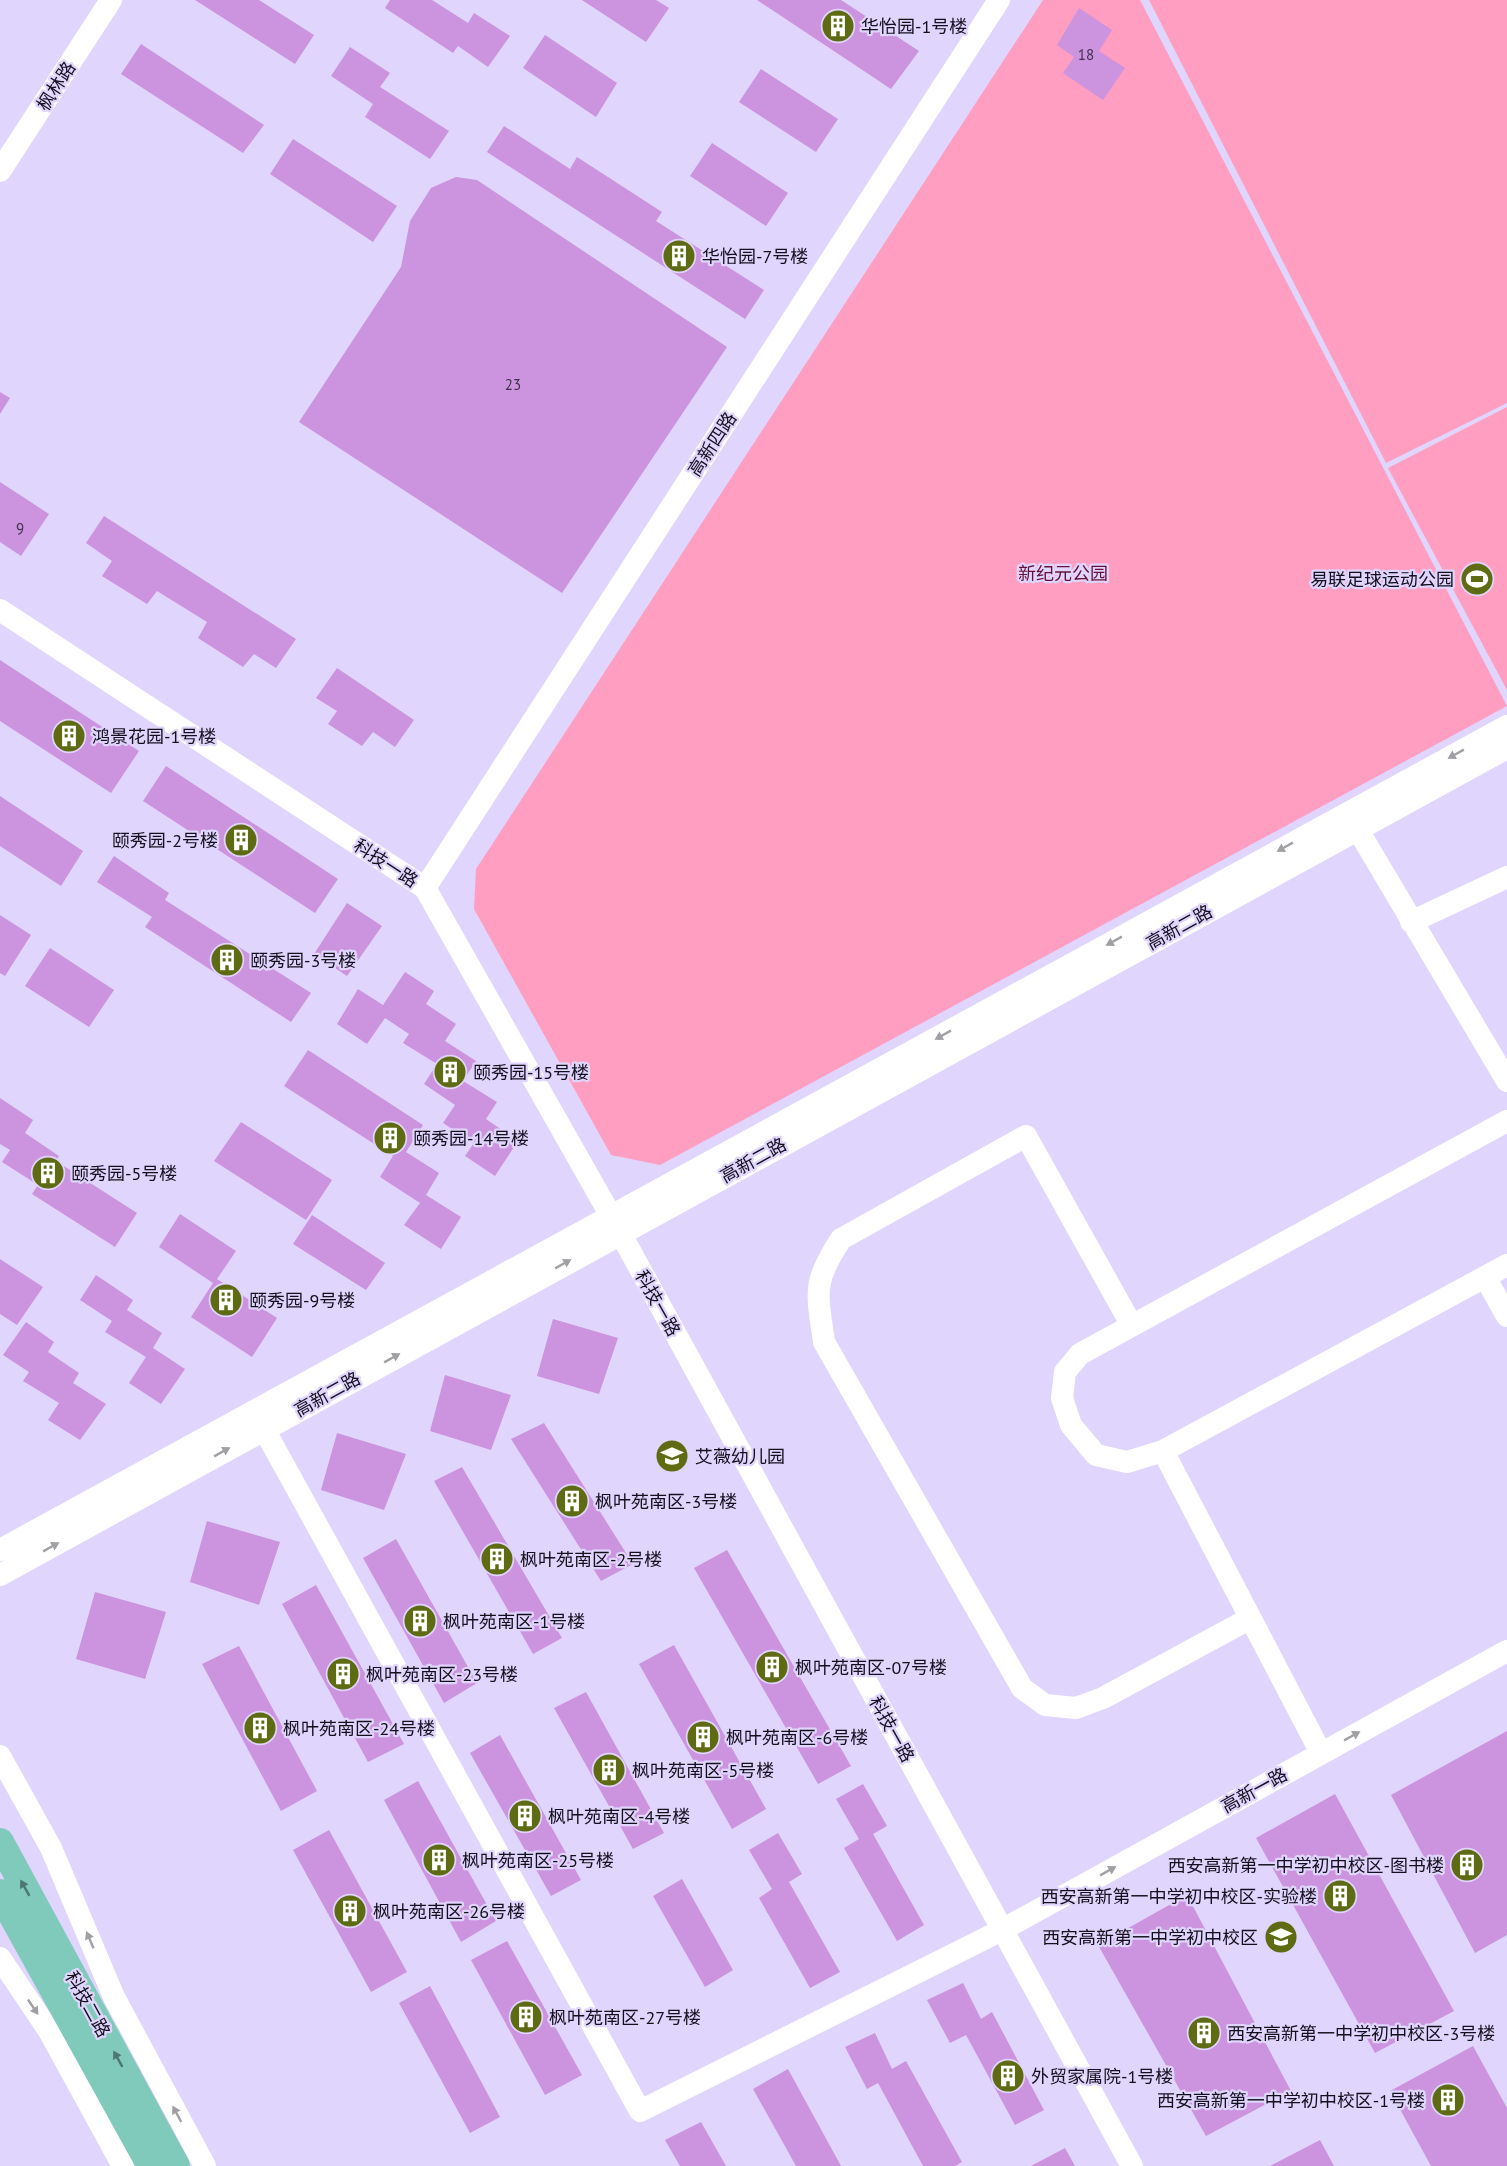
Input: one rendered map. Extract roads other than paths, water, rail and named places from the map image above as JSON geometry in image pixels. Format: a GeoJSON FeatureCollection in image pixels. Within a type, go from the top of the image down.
{"type":"FeatureCollection","features":[{"type":"Feature","properties":{"kind":"main road","name":"科技二路"},"geometry":{"type":"LineString","coordinates":[[0,1842],[176,2166]]}},
{"type":"Feature","properties":{"kind":"main road","name":"科技二路"},"geometry":{"type":"LineString","coordinates":[[0,1893],[151,2166]]}},
{"type":"Feature","properties":{"kind":"street","name":"枫林路"},"geometry":{"type":"LineString","coordinates":[[0,171],[111,0]]}},
{"type":"Feature","properties":{"kind":"street","name":"高新四路"},"geometry":{"type":"LineString","coordinates":[[425,888],[999,0]]}},
{"type":"Feature","properties":{"kind":"street","name":"科技一路"},"geometry":{"type":"LineString","coordinates":[[0,610],[425,888],[616,1225],[1132,2166]]}},
{"type":"Feature","properties":{"kind":"street","name":"高新二路"},"geometry":{"type":"LineString","coordinates":[[0,1550],[259,1420],[616,1225],[1507,726]]}},
{"type":"Feature","properties":{"kind":"street","name":"高新二路"},"geometry":{"type":"LineString","coordinates":[[616,1225],[1358,830],[1507,748]]}},
{"type":"Feature","properties":{"kind":"street"},"geometry":{"type":"LineString","coordinates":[[1358,830],[1507,1081]]}},
{"type":"Feature","properties":{"kind":"street"},"geometry":{"type":"LineString","coordinates":[[1411,922],[1507,877]]}},
{"type":"Feature","properties":{"kind":"street"},"geometry":{"type":"LineString","coordinates":[[1507,1121],[1131,1324],[1080,1354],[1065,1372],[1062,1398],[1071,1425],[1096,1455],[1127,1462],[1163,1451],[1507,1265]]}},
{"type":"Feature","properties":{"kind":"street"},"geometry":{"type":"LineString","coordinates":[[1131,1324],[1026,1136],[841,1239],[825,1264],[817,1289],[824,1342],[1022,1688],[1045,1704],[1076,1708],[1102,1698],[1249,1619]]}},
{"type":"Feature","properties":{"kind":"street"},"geometry":{"type":"LineString","coordinates":[[1485,1277],[1507,1316]]}},
{"type":"Feature","properties":{"kind":"street","name":"高新二路"},"geometry":{"type":"LineString","coordinates":[[0,1575],[259,1420]]}},
{"type":"Feature","properties":{"kind":"street","name":"高新一路"},"geometry":{"type":"LineString","coordinates":[[259,1420],[640,2111],[1002,1930],[1507,1651]]}},
{"type":"Feature","properties":{"kind":"street"},"geometry":{"type":"LineString","coordinates":[[1163,1451],[1321,1753]]}},
{"type":"Feature","properties":{"kind":"street"},"geometry":{"type":"LineString","coordinates":[[0,1756],[51,1848],[114,1997],[205,2166]]}},
{"type":"Feature","properties":{"kind":"street"},"geometry":{"type":"LineString","coordinates":[[0,1958],[49,2031],[123,2166]]}},
{"type":"Feature","properties":{"kind":"place","name":"华怡园-1号楼"},"geometry":{"type":"Point","coordinates":[838,26]}},
{"type":"Feature","properties":{"kind":"place","name":"华怡园-7号楼"},"geometry":{"type":"Point","coordinates":[679,256]}},
{"type":"Feature","properties":{"kind":"place","name":"易联足球运动公园"},"geometry":{"type":"Point","coordinates":[1477,579]}},
{"type":"Feature","properties":{"kind":"place","name":"鸿景花园-1号楼"},"geometry":{"type":"Point","coordinates":[69,736]}},
{"type":"Feature","properties":{"kind":"place","name":"颐秀园-2号楼"},"geometry":{"type":"Point","coordinates":[241,840]}},
{"type":"Feature","properties":{"kind":"place","name":"颐秀园-3号楼"},"geometry":{"type":"Point","coordinates":[227,960]}},
{"type":"Feature","properties":{"kind":"place","name":"颐秀园-15号楼"},"geometry":{"type":"Point","coordinates":[450,1072]}},
{"type":"Feature","properties":{"kind":"place","name":"颐秀园-14号楼"},"geometry":{"type":"Point","coordinates":[390,1138]}},
{"type":"Feature","properties":{"kind":"place","name":"颐秀园-5号楼"},"geometry":{"type":"Point","coordinates":[48,1173]}},
{"type":"Feature","properties":{"kind":"place","name":"颐秀园-9号楼"},"geometry":{"type":"Point","coordinates":[226,1300]}},
{"type":"Feature","properties":{"kind":"place","name":"艾薇幼儿园"},"geometry":{"type":"Point","coordinates":[672,1456]}},
{"type":"Feature","properties":{"kind":"place","name":"枫叶苑南区-3号楼"},"geometry":{"type":"Point","coordinates":[572,1501]}},
{"type":"Feature","properties":{"kind":"place","name":"枫叶苑南区-2号楼"},"geometry":{"type":"Point","coordinates":[497,1559]}},
{"type":"Feature","properties":{"kind":"place","name":"枫叶苑南区-1号楼"},"geometry":{"type":"Point","coordinates":[420,1621]}},
{"type":"Feature","properties":{"kind":"place","name":"枫叶苑南区-07号楼"},"geometry":{"type":"Point","coordinates":[772,1667]}},
{"type":"Feature","properties":{"kind":"place","name":"枫叶苑南区-23号楼"},"geometry":{"type":"Point","coordinates":[343,1674]}},
{"type":"Feature","properties":{"kind":"place","name":"枫叶苑南区-24号楼"},"geometry":{"type":"Point","coordinates":[260,1728]}},
{"type":"Feature","properties":{"kind":"place","name":"枫叶苑南区-6号楼"},"geometry":{"type":"Point","coordinates":[703,1737]}},
{"type":"Feature","properties":{"kind":"place","name":"枫叶苑南区-5号楼"},"geometry":{"type":"Point","coordinates":[609,1770]}},
{"type":"Feature","properties":{"kind":"place","name":"枫叶苑南区-4号楼"},"geometry":{"type":"Point","coordinates":[525,1816]}},
{"type":"Feature","properties":{"kind":"place","name":"枫叶苑南区-25号楼"},"geometry":{"type":"Point","coordinates":[439,1860]}},
{"type":"Feature","properties":{"kind":"place","name":"西安高新第一中学初中校区-图书楼"},"geometry":{"type":"Point","coordinates":[1467,1865]}},
{"type":"Feature","properties":{"kind":"place","name":"西安高新第一中学初中校区-实验楼"},"geometry":{"type":"Point","coordinates":[1340,1896]}},
{"type":"Feature","properties":{"kind":"place","name":"枫叶苑南区-26号楼"},"geometry":{"type":"Point","coordinates":[350,1911]}},
{"type":"Feature","properties":{"kind":"place","name":"西安高新第一中学初中校区"},"geometry":{"type":"Point","coordinates":[1281,1937]}},
{"type":"Feature","properties":{"kind":"place","name":"枫叶苑南区-27号楼"},"geometry":{"type":"Point","coordinates":[526,2017]}},
{"type":"Feature","properties":{"kind":"place","name":"西安高新第一中学初中校区-3号楼"},"geometry":{"type":"Point","coordinates":[1204,2033]}},
{"type":"Feature","properties":{"kind":"place","name":"外贸家属院-1号楼"},"geometry":{"type":"Point","coordinates":[1008,2076]}},
{"type":"Feature","properties":{"kind":"place","name":"西安高新第一中学初中校区-1号楼"},"geometry":{"type":"Point","coordinates":[1448,2100]}},
{"type":"Feature","properties":{"kind":"park label","name":"新纪元公园"},"geometry":{"type":"Point","coordinates":[1063,573]}}]}
